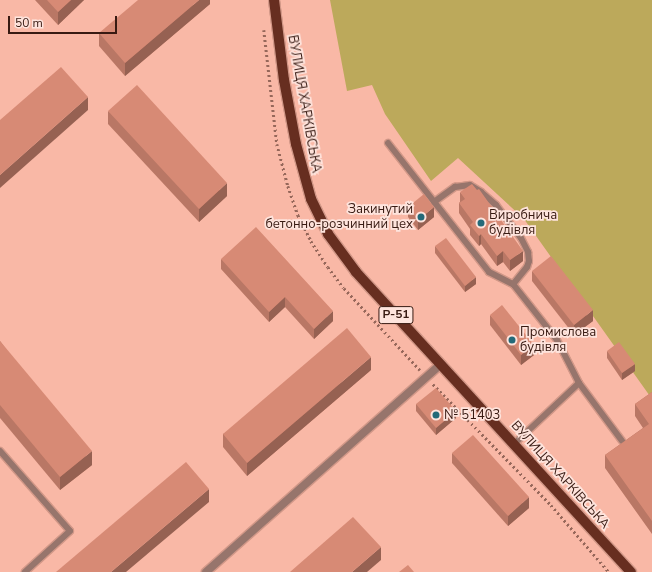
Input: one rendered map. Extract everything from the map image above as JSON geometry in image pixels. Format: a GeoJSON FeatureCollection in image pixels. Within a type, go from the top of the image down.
{"type":"FeatureCollection","features":[{"type":"Feature","properties":{"kind":"main road","name":"ВУЛИЦЯ ХАРКІВСЬКА"},"geometry":{"type":"LineString","coordinates":[[274,0],[284,80],[304,177],[318,216],[340,253],[631,572]]}},
{"type":"Feature","properties":{"kind":"street"},"geometry":{"type":"LineString","coordinates":[[206,572],[441,364]]}},
{"type":"Feature","properties":{"kind":"lane"},"geometry":{"type":"LineString","coordinates":[[388,143],[489,272],[513,284],[557,340],[580,383],[622,441]]}},
{"type":"Feature","properties":{"kind":"lane"},"geometry":{"type":"LineString","coordinates":[[434,202],[455,187],[470,185],[496,205],[521,238],[528,252],[529,260],[527,267],[513,284]]}},
{"type":"Feature","properties":{"kind":"lane"},"geometry":{"type":"LineString","coordinates":[[514,444],[580,383]]}},
{"type":"Feature","properties":{"kind":"lane"},"geometry":{"type":"LineString","coordinates":[[0,451],[70,531],[26,572]]}},
{"type":"Feature","properties":{"kind":"shaded area"},"geometry":{"type":"Polygon","coordinates":[[[330,0],[652,0],[652,399],[524,219],[458,158],[431,181],[385,114],[372,85],[347,91],[330,0]]]}},
{"type":"Feature","properties":{"kind":"building"},"geometry":{"type":"Polygon","coordinates":[[[47,0],[71,0],[58,12],[47,0]]]}},
{"type":"Feature","properties":{"kind":"building"},"geometry":{"type":"Polygon","coordinates":[[[138,0],[199,0],[125,63],[99,33],[138,0]]]}},
{"type":"Feature","properties":{"kind":"building"},"geometry":{"type":"Polygon","coordinates":[[[61,67],[88,97],[0,175],[0,120],[61,67]]]}},
{"type":"Feature","properties":{"kind":"building"},"geometry":{"type":"Polygon","coordinates":[[[137,85],[227,183],[199,209],[108,111],[137,85]]]}},
{"type":"Feature","properties":{"kind":"building","name":"Виробнича будівля"},"geometry":{"type":"Polygon","coordinates":[[[472,184],[477,190],[479,189],[523,251],[510,260],[503,251],[497,256],[481,234],[479,236],[470,225],[473,222],[459,203],[465,199],[460,192],[472,184]]]}},
{"type":"Feature","properties":{"kind":"building"},"geometry":{"type":"Polygon","coordinates":[[[424,194],[434,207],[418,220],[408,207],[424,194]]]}},
{"type":"Feature","properties":{"kind":"building"},"geometry":{"type":"Polygon","coordinates":[[[256,227],[333,311],[314,329],[285,297],[269,312],[221,259],[256,227]]]}},
{"type":"Feature","properties":{"kind":"building"},"geometry":{"type":"Polygon","coordinates":[[[446,238],[476,277],[465,286],[435,246],[446,238]]]}},
{"type":"Feature","properties":{"kind":"building"},"geometry":{"type":"Polygon","coordinates":[[[551,256],[593,310],[574,325],[532,271],[551,256]]]}},
{"type":"Feature","properties":{"kind":"building"},"geometry":{"type":"Polygon","coordinates":[[[502,305],[534,345],[521,355],[490,315],[502,305]]]}},
{"type":"Feature","properties":{"kind":"building"},"geometry":{"type":"Polygon","coordinates":[[[347,328],[371,357],[247,463],[223,434],[347,328]]]}},
{"type":"Feature","properties":{"kind":"building"},"geometry":{"type":"Polygon","coordinates":[[[0,341],[92,451],[60,477],[0,405],[0,341]]]}},
{"type":"Feature","properties":{"kind":"building"},"geometry":{"type":"Polygon","coordinates":[[[619,342],[635,364],[622,373],[607,351],[619,342]]]}},
{"type":"Feature","properties":{"kind":"building","name":"№ 51403"},"geometry":{"type":"Polygon","coordinates":[[[436,388],[456,411],[436,428],[416,404],[436,388]]]}},
{"type":"Feature","properties":{"kind":"building"},"geometry":{"type":"Polygon","coordinates":[[[652,392],[652,521],[605,455],[649,424],[635,404],[652,392]]]}},
{"type":"Feature","properties":{"kind":"building"},"geometry":{"type":"Polygon","coordinates":[[[473,435],[529,497],[508,516],[452,453],[473,435]]]}},
{"type":"Feature","properties":{"kind":"building"},"geometry":{"type":"Polygon","coordinates":[[[186,462],[209,489],[111,572],[56,572],[186,462]]]}},
{"type":"Feature","properties":{"kind":"building"},"geometry":{"type":"Polygon","coordinates":[[[353,517],[381,547],[352,572],[290,572],[353,517]]]}},
{"type":"Feature","properties":{"kind":"building"},"geometry":{"type":"Polygon","coordinates":[[[408,565],[414,572],[399,572],[408,565]]]}},
{"type":"Feature","properties":{"kind":"place","name":"Закинутий бетонно-розчинний цех"},"geometry":{"type":"Point","coordinates":[421,217]}},
{"type":"Feature","properties":{"kind":"place","name":"Виробнича будівля"},"geometry":{"type":"Point","coordinates":[481,223]}},
{"type":"Feature","properties":{"kind":"place","name":"Промислова будівля"},"geometry":{"type":"Point","coordinates":[512,340]}},
{"type":"Feature","properties":{"kind":"place","name":"№ 51403"},"geometry":{"type":"Point","coordinates":[436,415]}}]}
